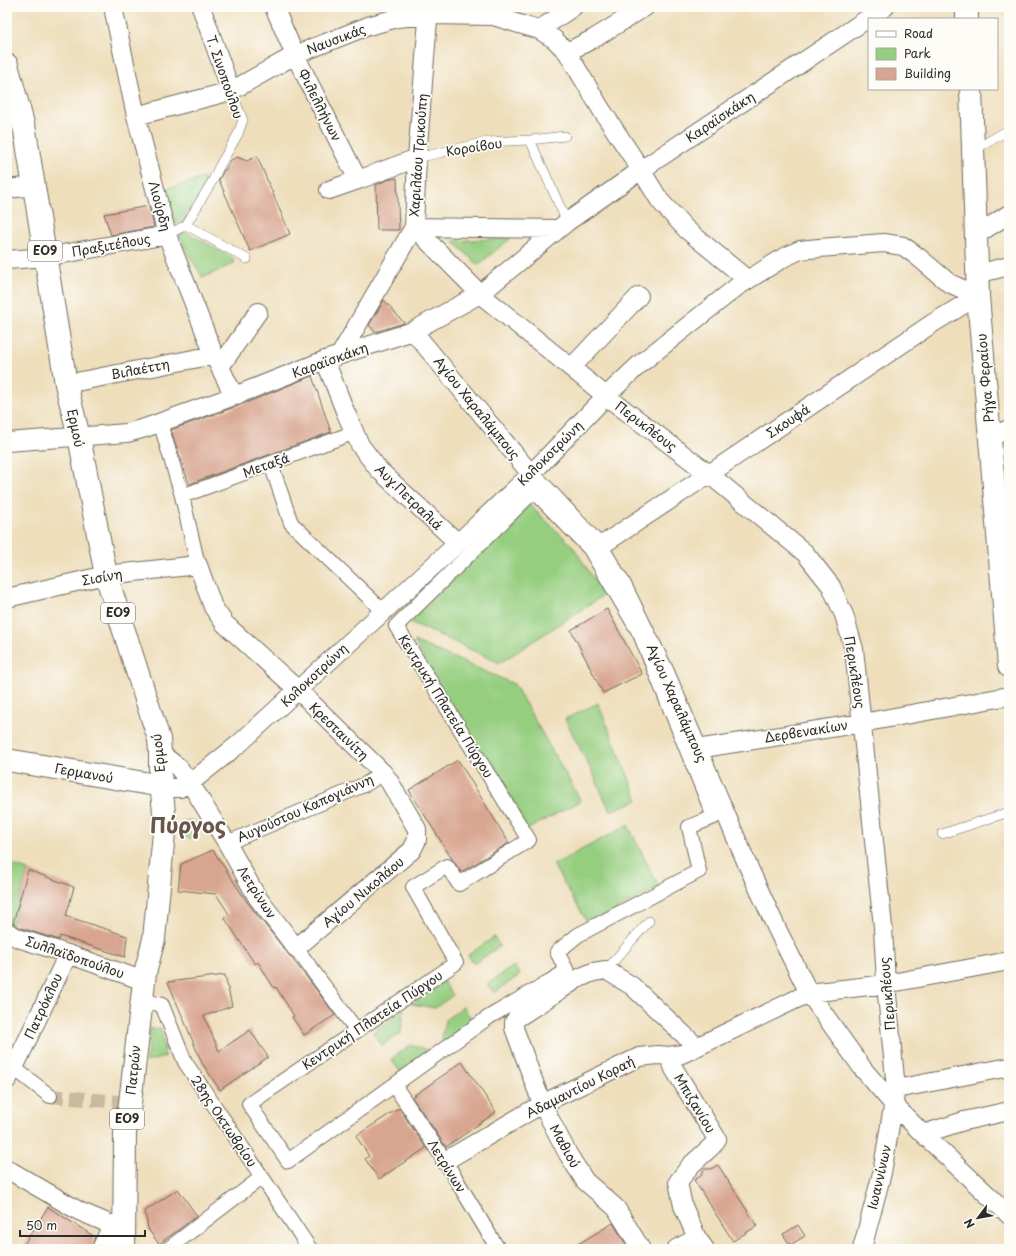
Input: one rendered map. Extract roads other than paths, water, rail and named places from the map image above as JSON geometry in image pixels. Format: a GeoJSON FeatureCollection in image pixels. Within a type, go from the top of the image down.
{"type":"FeatureCollection","features":[{"type":"Feature","properties":{"kind":"main road"},"geometry":{"type":"LineString","coordinates":[[967,7],[967,18]]}},
{"type":"Feature","properties":{"kind":"main road","name":"Ερμού"},"geometry":{"type":"LineString","coordinates":[[7,65],[25,132],[66,384],[79,437],[106,575],[159,739],[160,773],[165,827],[154,939],[144,985]]}},
{"type":"Feature","properties":{"kind":"main road","name":"Ρήγα Φεραίου"},"geometry":{"type":"LineString","coordinates":[[970,90],[978,296],[999,433],[1009,665]]}},
{"type":"Feature","properties":{"kind":"main road","name":"Γερμανού"},"geometry":{"type":"LineString","coordinates":[[7,760],[162,786]]}},
{"type":"Feature","properties":{"kind":"main road","name":"Πατρών"},"geometry":{"type":"LineString","coordinates":[[124,1238],[124,1134],[130,1103],[144,985]]}},
{"type":"Feature","properties":{"kind":"main road"},"geometry":{"type":"LineString","coordinates":[[103,1249],[124,1238]]}},
{"type":"Feature","properties":{"kind":"street","name":"Λιούρδη"},"geometry":{"type":"LineString","coordinates":[[113,7],[136,116],[167,235],[217,361],[234,396]]}},
{"type":"Feature","properties":{"kind":"street","name":"Τ. Σινοπούλου"},"geometry":{"type":"LineString","coordinates":[[201,7],[231,90]]}},
{"type":"Feature","properties":{"kind":"street","name":"Φιλελλήνων"},"geometry":{"type":"LineString","coordinates":[[274,7],[295,55],[358,180]]}},
{"type":"Feature","properties":{"kind":"street"},"geometry":{"type":"LineString","coordinates":[[539,30],[572,7]]}},
{"type":"Feature","properties":{"kind":"street"},"geometry":{"type":"LineString","coordinates":[[567,52],[645,7]]}},
{"type":"Feature","properties":{"kind":"street","name":"Καραϊσκάκη"},"geometry":{"type":"LineString","coordinates":[[869,18],[885,7]]}},
{"type":"Feature","properties":{"kind":"street","name":"Ναυσικάς"},"geometry":{"type":"LineString","coordinates":[[136,116],[231,90],[295,55],[368,26],[396,18],[429,11],[494,16],[539,30],[554,39],[567,52],[660,201],[687,230],[748,280]]}},
{"type":"Feature","properties":{"kind":"street","name":"Χαριλάου Τρικούπη"},"geometry":{"type":"LineString","coordinates":[[332,358],[414,227],[417,158],[429,11]]}},
{"type":"Feature","properties":{"kind":"street","name":"Καραϊσκάκη"},"geometry":{"type":"LineString","coordinates":[[7,442],[127,433],[234,396],[332,358],[414,331],[480,294],[562,225],[641,170],[868,18]]}},
{"type":"Feature","properties":{"kind":"street","name":"Κοροίβου"},"geometry":{"type":"LineString","coordinates":[[329,190],[417,158]]}},
{"type":"Feature","properties":{"kind":"street"},"geometry":{"type":"LineString","coordinates":[[7,189],[34,186]]}},
{"type":"Feature","properties":{"kind":"street"},"geometry":{"type":"LineString","coordinates":[[976,235],[1009,214]]}},
{"type":"Feature","properties":{"kind":"street"},"geometry":{"type":"LineString","coordinates":[[414,227],[562,225]]}},
{"type":"Feature","properties":{"kind":"street","name":"Περικλέους"},"geometry":{"type":"LineString","coordinates":[[414,227],[480,294],[606,396],[710,474],[805,553],[831,586],[844,615],[854,649],[882,927],[895,1097]]}},
{"type":"Feature","properties":{"kind":"street","name":"Πραξιτέλους"},"geometry":{"type":"LineString","coordinates":[[7,260],[46,257],[167,235]]}},
{"type":"Feature","properties":{"kind":"street","name":"Κολοκοτρώνη"},"geometry":{"type":"LineString","coordinates":[[162,786],[180,788],[190,783],[240,743],[531,474],[606,396],[641,363],[732,290],[783,258],[800,250],[884,243],[903,246],[949,283],[978,296]]}},
{"type":"Feature","properties":{"kind":"street"},"geometry":{"type":"LineString","coordinates":[[978,274],[1009,266]]}},
{"type":"Feature","properties":{"kind":"street"},"geometry":{"type":"LineString","coordinates":[[571,368],[639,296]]}},
{"type":"Feature","properties":{"kind":"street","name":"Σκουφά"},"geometry":{"type":"LineString","coordinates":[[599,547],[710,474],[933,322],[978,296]]}},
{"type":"Feature","properties":{"kind":"street"},"geometry":{"type":"LineString","coordinates":[[217,361],[258,312]]}},
{"type":"Feature","properties":{"kind":"street","name":"Αγίου Χαραλάμπους"},"geometry":{"type":"LineString","coordinates":[[414,331],[531,474],[599,547],[622,585],[665,672],[748,866],[809,993],[863,1069],[895,1097]]}},
{"type":"Feature","properties":{"kind":"street","name":"Αυγ.Πετραλιά"},"geometry":{"type":"LineString","coordinates":[[332,358],[344,411],[360,445],[379,470],[458,543]]}},
{"type":"Feature","properties":{"kind":"street","name":"Βιλαέττη"},"geometry":{"type":"LineString","coordinates":[[66,384],[217,361]]}},
{"type":"Feature","properties":{"kind":"street"},"geometry":{"type":"LineString","coordinates":[[161,425],[182,496],[198,565]]}},
{"type":"Feature","properties":{"kind":"street","name":"Μεταξά"},"geometry":{"type":"LineString","coordinates":[[182,496],[350,434]]}},
{"type":"Feature","properties":{"kind":"street"},"geometry":{"type":"LineString","coordinates":[[271,464],[290,523],[383,611]]}},
{"type":"Feature","properties":{"kind":"street","name":"Κεντρική Πλατεία Πύργου"},"geometry":{"type":"LineString","coordinates":[[534,491],[590,549],[640,634],[714,817],[689,827],[699,870],[578,935],[557,952],[567,971],[489,1017],[288,1161],[250,1104],[357,1031],[456,962],[413,887],[447,866],[459,884],[529,840],[396,626],[534,491]]}},
{"type":"Feature","properties":{"kind":"street","name":"Σισίνη"},"geometry":{"type":"LineString","coordinates":[[7,598],[106,575],[198,565]]}},
{"type":"Feature","properties":{"kind":"street","name":"Κρεσταινίτη"},"geometry":{"type":"LineString","coordinates":[[198,565],[213,607],[226,624],[298,690],[383,772],[417,829]]}},
{"type":"Feature","properties":{"kind":"street","name":"Δερβενακίων"},"geometry":{"type":"LineString","coordinates":[[697,749],[1009,696]]}},
{"type":"Feature","properties":{"kind":"street","name":"Λετρίνων"},"geometry":{"type":"LineString","coordinates":[[160,753],[178,767],[190,783],[227,843],[256,897],[296,948],[357,1031]]}},
{"type":"Feature","properties":{"kind":"street","name":"Αυγούστου Καπογιάννη"},"geometry":{"type":"LineString","coordinates":[[227,843],[366,784],[383,772]]}},
{"type":"Feature","properties":{"kind":"street","name":"Αγίου Νικολάου"},"geometry":{"type":"LineString","coordinates":[[296,948],[412,850],[417,840],[417,829]]}},
{"type":"Feature","properties":{"kind":"street","name":"Συλλαϊδοπούλου"},"geometry":{"type":"LineString","coordinates":[[11,940],[68,954],[144,985]]}},
{"type":"Feature","properties":{"kind":"street","name":"Πατρόκλου"},"geometry":{"type":"LineString","coordinates":[[10,1074],[68,954]]}},
{"type":"Feature","properties":{"kind":"street","name":"Αδαμαντίου Κοραή"},"geometry":{"type":"LineString","coordinates":[[445,1161],[542,1104],[639,1056],[669,1056],[682,1054],[809,993],[886,984],[1009,961]]}},
{"type":"Feature","properties":{"kind":"street"},"geometry":{"type":"LineString","coordinates":[[606,970],[632,986],[698,1047]]}},
{"type":"Feature","properties":{"kind":"street","name":"Μαθιού"},"geometry":{"type":"LineString","coordinates":[[606,970],[593,972],[577,979],[517,1018],[514,1022],[514,1028],[542,1104],[568,1154],[585,1181],[616,1208],[641,1249]]}},
{"type":"Feature","properties":{"kind":"street","name":"28ης Οκτωβρίου"},"geometry":{"type":"LineString","coordinates":[[144,985],[162,1005],[185,1062],[310,1249]]}},
{"type":"Feature","properties":{"kind":"street","name":"Μπιζανίου"},"geometry":{"type":"LineString","coordinates":[[669,1056],[674,1068],[717,1139],[712,1146],[690,1166],[678,1182],[683,1206],[701,1243]]}},
{"type":"Feature","properties":{"kind":"street"},"geometry":{"type":"LineString","coordinates":[[1009,1067],[895,1097],[922,1134],[1009,1215]]}},
{"type":"Feature","properties":{"kind":"street"},"geometry":{"type":"LineString","coordinates":[[10,1074],[50,1096]]}},
{"type":"Feature","properties":{"kind":"street","name":"Λετρίνων"},"geometry":{"type":"LineString","coordinates":[[394,1085],[445,1161],[498,1249]]}},
{"type":"Feature","properties":{"kind":"street","name":"Ιωαννίνων"},"geometry":{"type":"LineString","coordinates":[[862,1249],[882,1173],[895,1097]]}},
{"type":"Feature","properties":{"kind":"street"},"geometry":{"type":"LineString","coordinates":[[922,1134],[964,1121],[1009,1111]]}},
{"type":"Feature","properties":{"kind":"street"},"geometry":{"type":"LineString","coordinates":[[7,1169],[124,1238]]}},
{"type":"Feature","properties":{"kind":"street"},"geometry":{"type":"LineString","coordinates":[[168,1249],[262,1177]]}},
{"type":"Feature","properties":{"kind":"street"},"geometry":{"type":"LineString","coordinates":[[676,1249],[701,1243]]}},
{"type":"Feature","properties":{"kind":"lane","name":"Τ. Σινοπούλου"},"geometry":{"type":"LineString","coordinates":[[186,225],[238,134],[243,120],[231,90]]}},
{"type":"Feature","properties":{"kind":"lane"},"geometry":{"type":"LineString","coordinates":[[973,150],[1005,132]]}},
{"type":"Feature","properties":{"kind":"lane","name":"Κοροίβου"},"geometry":{"type":"LineString","coordinates":[[417,158],[487,142],[530,140],[565,136]]}},
{"type":"Feature","properties":{"kind":"lane"},"geometry":{"type":"LineString","coordinates":[[530,140],[562,225]]}},
{"type":"Feature","properties":{"kind":"lane"},"geometry":{"type":"LineString","coordinates":[[167,235],[186,225],[247,260]]}},
{"type":"Feature","properties":{"kind":"lane"},"geometry":{"type":"LineString","coordinates":[[942,834],[1009,812]]}},
{"type":"Feature","properties":{"kind":"lane"},"geometry":{"type":"LineString","coordinates":[[606,970],[649,921]]}},
{"type":"Feature","properties":{"kind":"tunnel"},"geometry":{"type":"LineString","coordinates":[[50,1096],[130,1103]]}},
{"type":"Feature","properties":{"kind":"district","name":"Πύργος"},"geometry":{"type":"Point","coordinates":[188,826]}}]}
